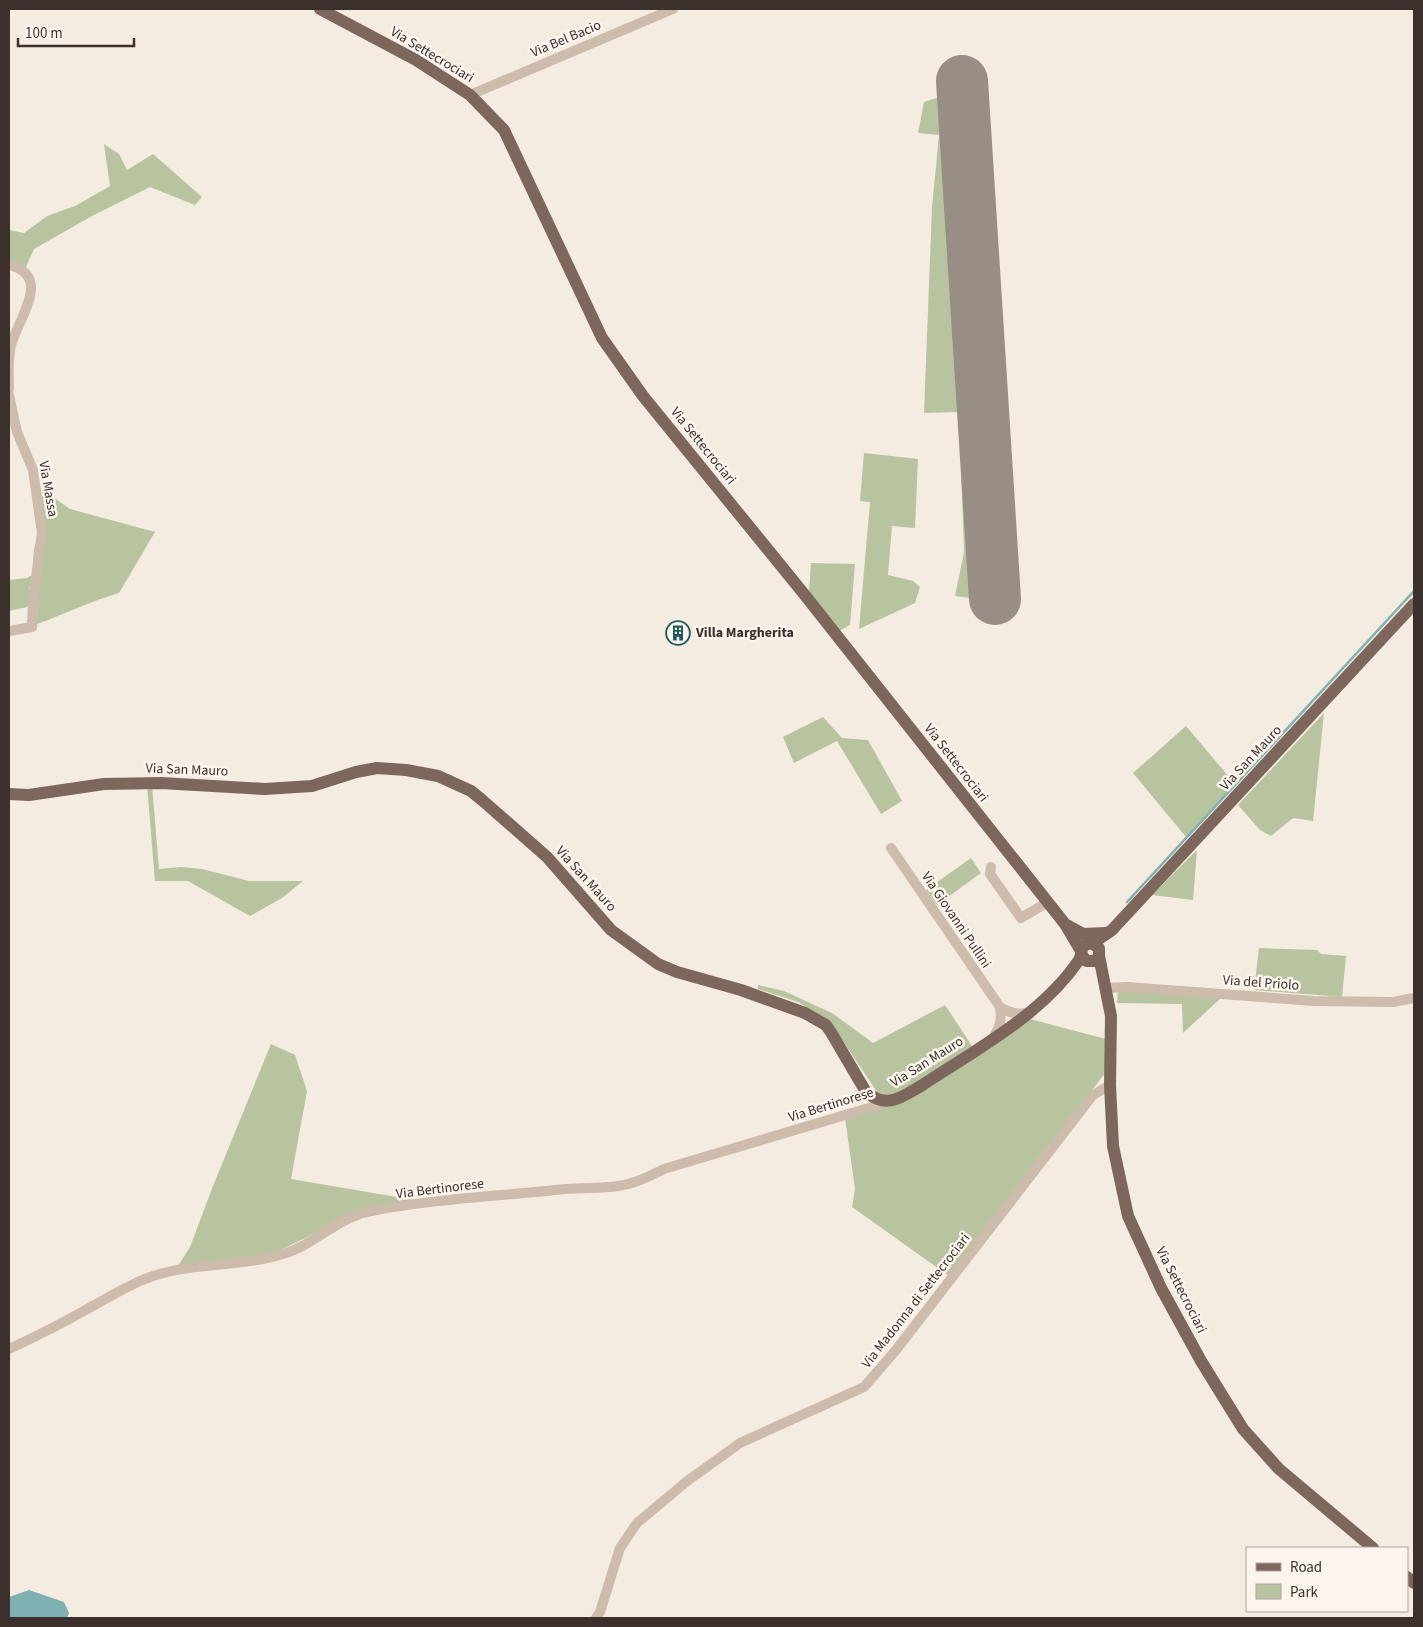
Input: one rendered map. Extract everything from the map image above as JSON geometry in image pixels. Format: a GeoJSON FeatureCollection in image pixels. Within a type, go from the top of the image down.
{"type":"FeatureCollection","features":[{"type":"Feature","properties":{"kind":"main road","name":"Via Settecrociari"},"geometry":{"type":"LineString","coordinates":[[320,9],[416,60],[470,95],[504,130],[602,338],[638,388],[1090,953],[1105,984],[1111,1016],[1110,1085],[1113,1146],[1128,1216],[1161,1288],[1201,1361],[1243,1428],[1280,1468],[1372,1547]]}},
{"type":"Feature","properties":{"kind":"main road","name":"Via San Mauro"},"geometry":{"type":"LineString","coordinates":[[9,794],[29,795],[104,784],[161,783],[265,789],[312,786],[356,772],[377,768],[406,770],[438,776],[471,791],[482,800],[547,857],[611,930],[640,953],[658,964],[677,972],[741,990],[805,1013],[818,1020],[826,1025],[832,1034],[866,1092],[881,1102],[890,1102],[905,1096],[921,1086],[1030,1013],[1110,932],[1414,604]]}},
{"type":"Feature","properties":{"kind":"main road"},"geometry":{"type":"LineString","coordinates":[[1065,924],[1083,934],[1110,932]]}},
{"type":"Feature","properties":{"kind":"street","name":"Via Bel Bacio"},"geometry":{"type":"LineString","coordinates":[[470,95],[673,9]]}},
{"type":"Feature","properties":{"kind":"street"},"geometry":{"type":"LineString","coordinates":[[9,264],[24,271],[30,279],[31,292],[29,303],[11,344],[9,389]]}},
{"type":"Feature","properties":{"kind":"street","name":"Via Massa"},"geometry":{"type":"LineString","coordinates":[[9,395],[17,432],[33,470],[42,533],[32,627],[9,631]]}},
{"type":"Feature","properties":{"kind":"street","name":"Via Giovanni Pullini"},"geometry":{"type":"LineString","coordinates":[[890,848],[1012,1025]]}},
{"type":"Feature","properties":{"kind":"street"},"geometry":{"type":"LineString","coordinates":[[991,867],[990,874],[1021,918],[1048,902]]}},
{"type":"Feature","properties":{"kind":"street","name":"Via del Priolo"},"geometry":{"type":"LineString","coordinates":[[1105,984],[1314,1000],[1393,1002],[1414,998]]}},
{"type":"Feature","properties":{"kind":"street"},"geometry":{"type":"LineString","coordinates":[[992,1039],[1000,1027],[1003,1012],[1030,1013]]}},
{"type":"Feature","properties":{"kind":"street","name":"Via Madonna di Settecrociari"},"geometry":{"type":"LineString","coordinates":[[596,1618],[600,1612],[620,1548],[637,1523],[686,1482],[740,1443],[864,1387],[896,1350],[1093,1095],[1110,1085]]}},
{"type":"Feature","properties":{"kind":"street","name":"Via Bertinorese"},"geometry":{"type":"LineString","coordinates":[[9,1348],[153,1276],[189,1268],[268,1259],[286,1254],[304,1246],[337,1224],[366,1213],[428,1203],[576,1188],[620,1186],[636,1182],[664,1169],[890,1102]]}},
{"type":"Feature","properties":{"kind":"green space"},"geometry":{"type":"Polygon","coordinates":[[[955,82],[959,207],[986,600],[955,596],[964,552],[959,412],[924,413],[932,207],[939,135],[918,133],[924,102],[942,96],[945,86],[955,82]]]}},
{"type":"Feature","properties":{"kind":"green space"},"geometry":{"type":"Polygon","coordinates":[[[104,144],[119,154],[127,170],[153,154],[202,197],[195,205],[150,187],[92,216],[34,249],[25,269],[9,261],[9,230],[24,233],[47,216],[75,206],[110,186],[104,144]]]}},
{"type":"Feature","properties":{"kind":"green space"},"geometry":{"type":"Polygon","coordinates":[[[864,453],[918,459],[915,528],[892,526],[888,575],[913,581],[920,587],[915,603],[859,629],[870,502],[860,501],[864,453]]]}},
{"type":"Feature","properties":{"kind":"green space"},"geometry":{"type":"Polygon","coordinates":[[[50,495],[70,509],[155,532],[119,593],[37,624],[40,496],[50,495]]]}},
{"type":"Feature","properties":{"kind":"green space"},"geometry":{"type":"Polygon","coordinates":[[[39,532],[40,534],[32,575],[34,549],[39,532]]]}},
{"type":"Feature","properties":{"kind":"green space"},"geometry":{"type":"Polygon","coordinates":[[[811,563],[855,564],[850,625],[839,631],[809,591],[811,563]]]}},
{"type":"Feature","properties":{"kind":"green space"},"geometry":{"type":"Polygon","coordinates":[[[32,575],[29,590],[32,606],[9,611],[9,580],[27,578],[32,575]]]}},
{"type":"Feature","properties":{"kind":"green space"},"geometry":{"type":"Polygon","coordinates":[[[1324,713],[1313,821],[1293,818],[1271,836],[1260,830],[1238,805],[1324,713]]]}},
{"type":"Feature","properties":{"kind":"green space"},"geometry":{"type":"Polygon","coordinates":[[[823,717],[842,738],[868,740],[902,801],[881,814],[837,741],[794,763],[783,737],[823,717]]]}},
{"type":"Feature","properties":{"kind":"green space"},"geometry":{"type":"Polygon","coordinates":[[[1186,726],[1235,784],[1186,837],[1133,773],[1186,726]]]}},
{"type":"Feature","properties":{"kind":"green space"},"geometry":{"type":"Polygon","coordinates":[[[147,785],[152,785],[159,869],[181,867],[202,869],[249,881],[303,881],[282,898],[250,916],[188,881],[155,881],[147,785]]]}},
{"type":"Feature","properties":{"kind":"green space"},"geometry":{"type":"Polygon","coordinates":[[[1197,850],[1193,900],[1152,895],[1197,850]]]}},
{"type":"Feature","properties":{"kind":"green space"},"geometry":{"type":"Polygon","coordinates":[[[971,858],[981,873],[937,905],[926,890],[971,858]]]}},
{"type":"Feature","properties":{"kind":"green space"},"geometry":{"type":"Polygon","coordinates":[[[1259,948],[1317,950],[1321,954],[1346,956],[1342,997],[1254,990],[1259,948]]]}},
{"type":"Feature","properties":{"kind":"green space"},"geometry":{"type":"Polygon","coordinates":[[[758,985],[784,991],[832,1013],[873,1043],[945,1005],[972,1046],[907,1091],[891,1097],[877,1092],[829,1020],[798,1002],[758,989],[758,985]]]}},
{"type":"Feature","properties":{"kind":"green space"},"geometry":{"type":"Polygon","coordinates":[[[1118,990],[1222,997],[1183,1033],[1182,1004],[1117,1003],[1118,990]]]}},
{"type":"Feature","properties":{"kind":"green space"},"geometry":{"type":"Polygon","coordinates":[[[1030,1019],[1106,1039],[1106,1072],[949,1276],[852,1207],[855,1189],[845,1118],[897,1103],[1030,1019]]]}},
{"type":"Feature","properties":{"kind":"green space"},"geometry":{"type":"Polygon","coordinates":[[[271,1044],[295,1055],[307,1091],[291,1179],[420,1201],[363,1210],[266,1257],[178,1266],[190,1247],[271,1044]]]}},
{"type":"Feature","properties":{"kind":"water"},"geometry":{"type":"Polygon","coordinates":[[[29,1590],[64,1602],[69,1613],[67,1618],[9,1618],[9,1597],[29,1590]]]}},
{"type":"Feature","properties":{"kind":"waterway"},"geometry":{"type":"LineString","coordinates":[[1127,902],[1414,591]]}},
{"type":"Feature","properties":{"kind":"runway"},"geometry":{"type":"LineString","coordinates":[[962,81],[995,599]]}},
{"type":"Feature","properties":{"kind":"place","name":"Villa Margherita"},"geometry":{"type":"Point","coordinates":[678,633]}}]}
